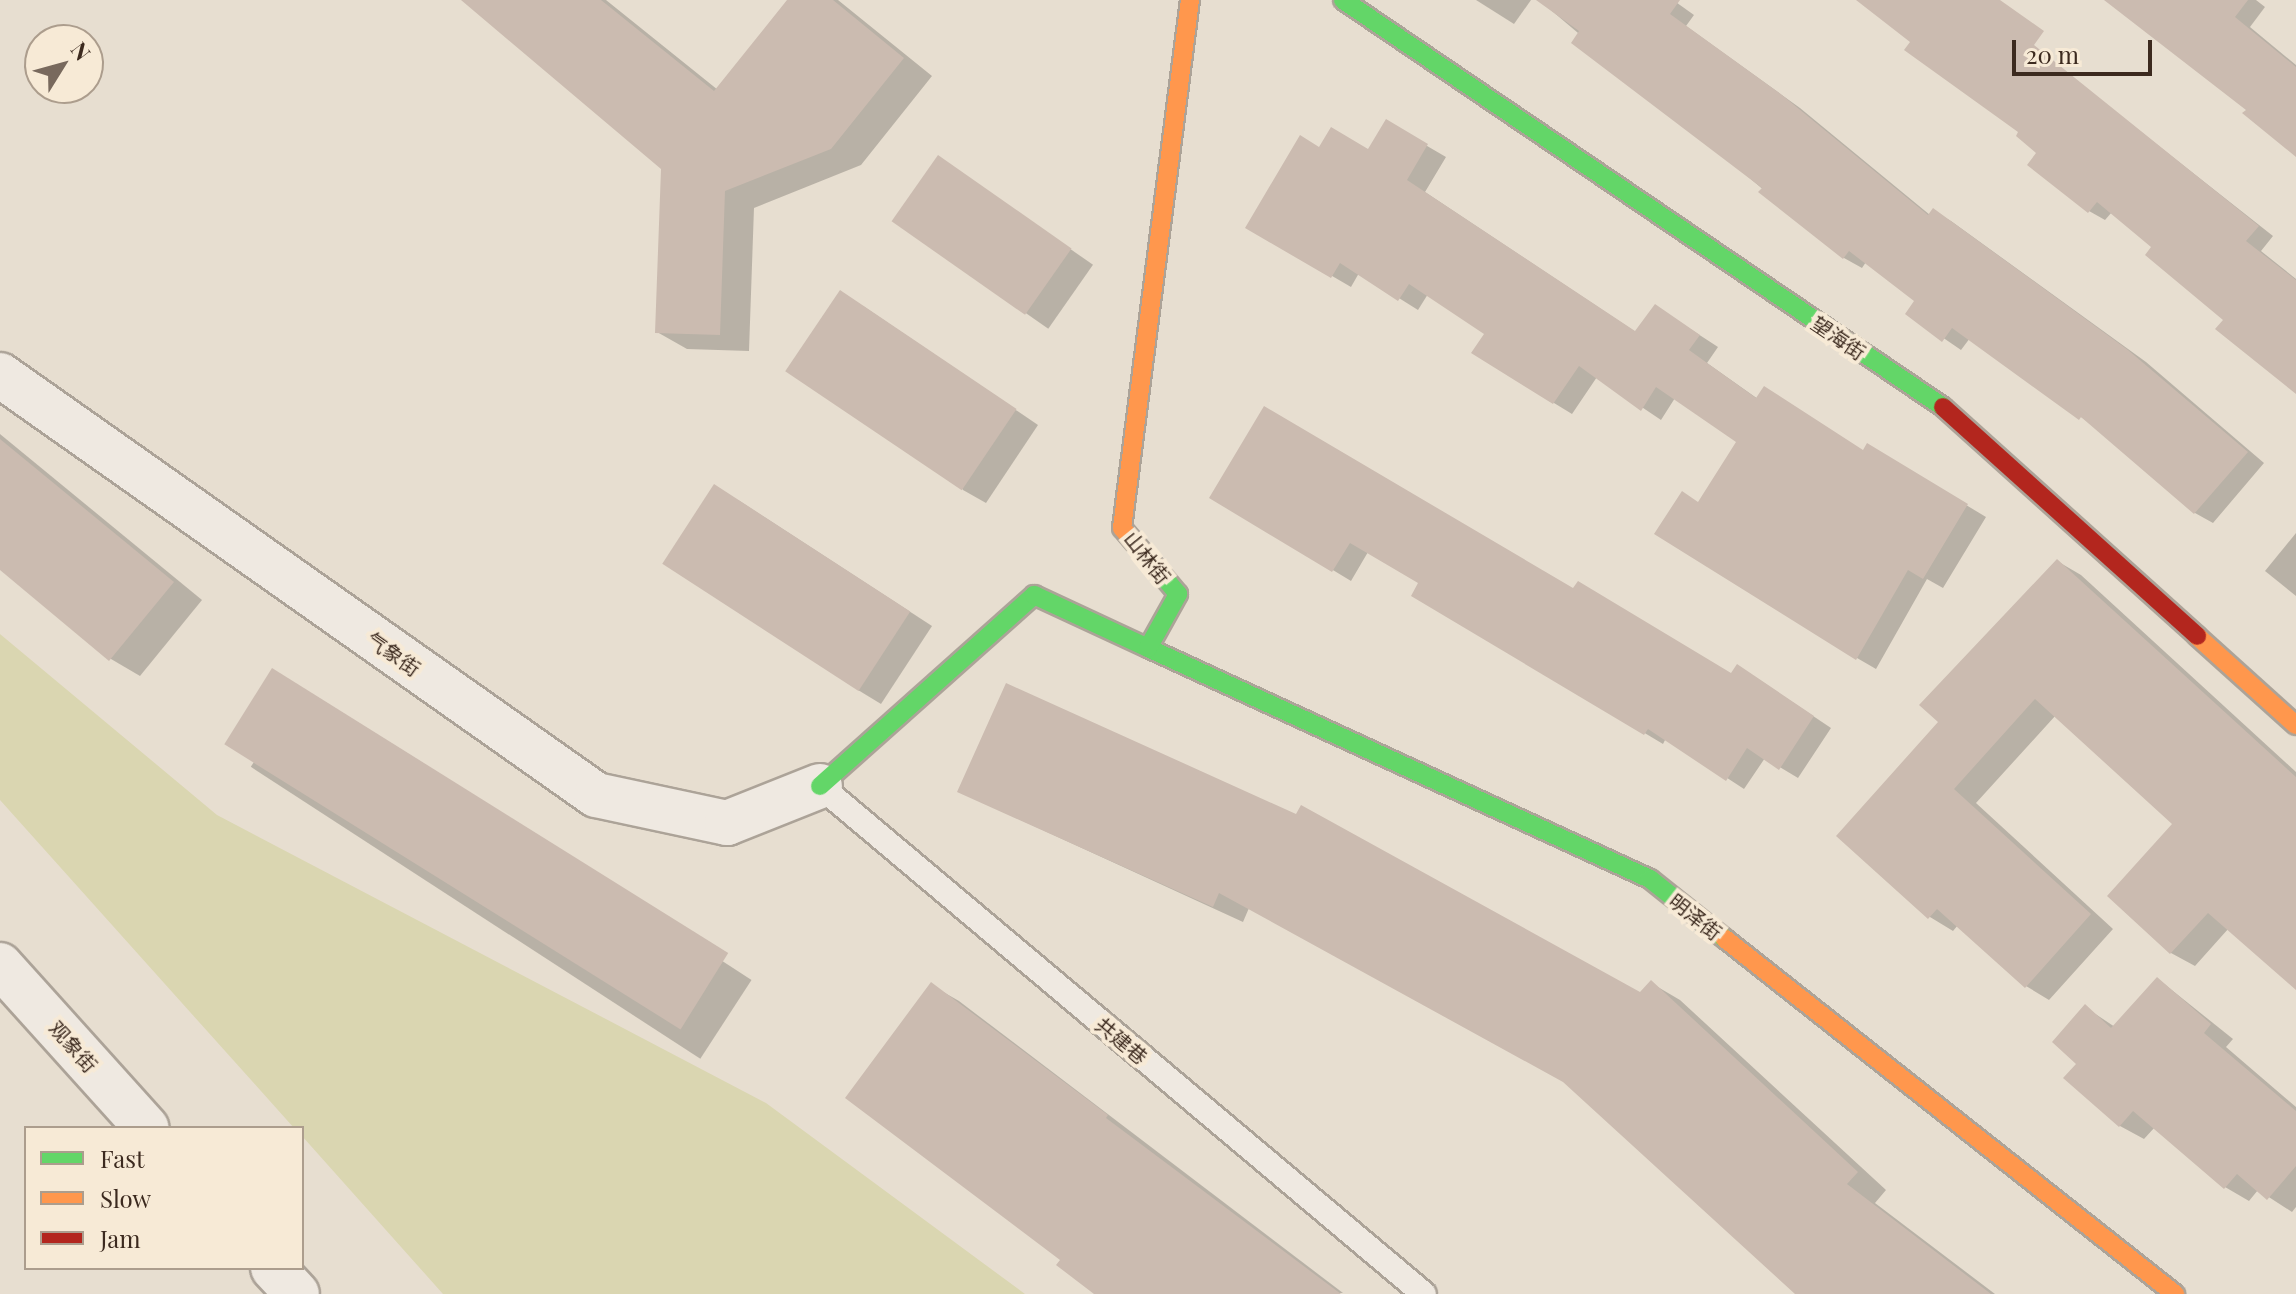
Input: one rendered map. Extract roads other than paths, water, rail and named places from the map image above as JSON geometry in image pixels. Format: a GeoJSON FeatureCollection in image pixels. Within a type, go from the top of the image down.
{"type":"FeatureCollection","features":[{"type":"Feature","properties":{"kind":"street","name":"山林街"},"geometry":{"type":"LineString","coordinates":[[1148,648],[1178,594],[1122,528],[1190,0]]}},
{"type":"Feature","properties":{"kind":"street","name":"望海街"},"geometry":{"type":"LineString","coordinates":[[1343,0],[1939,404],[2296,725]]}},
{"type":"Feature","properties":{"kind":"street","name":"气象街"},"geometry":{"type":"LineString","coordinates":[[0,375],[596,795],[727,823],[820,786]]}},
{"type":"Feature","properties":{"kind":"street"},"geometry":{"type":"LineString","coordinates":[[820,786],[1034,595],[1148,648]]}},
{"type":"Feature","properties":{"kind":"street","name":"明泽街"},"geometry":{"type":"LineString","coordinates":[[1148,648],[1650,879],[2175,1294]]}},
{"type":"Feature","properties":{"kind":"street","name":"观象街"},"geometry":{"type":"LineString","coordinates":[[0,965],[145,1126]]}},
{"type":"Feature","properties":{"kind":"street"},"geometry":{"type":"LineString","coordinates":[[275,1270],[297,1294]]}},
{"type":"Feature","properties":{"kind":"lane","name":"共建巷"},"geometry":{"type":"LineString","coordinates":[[820,786],[1424,1294]]}}]}
